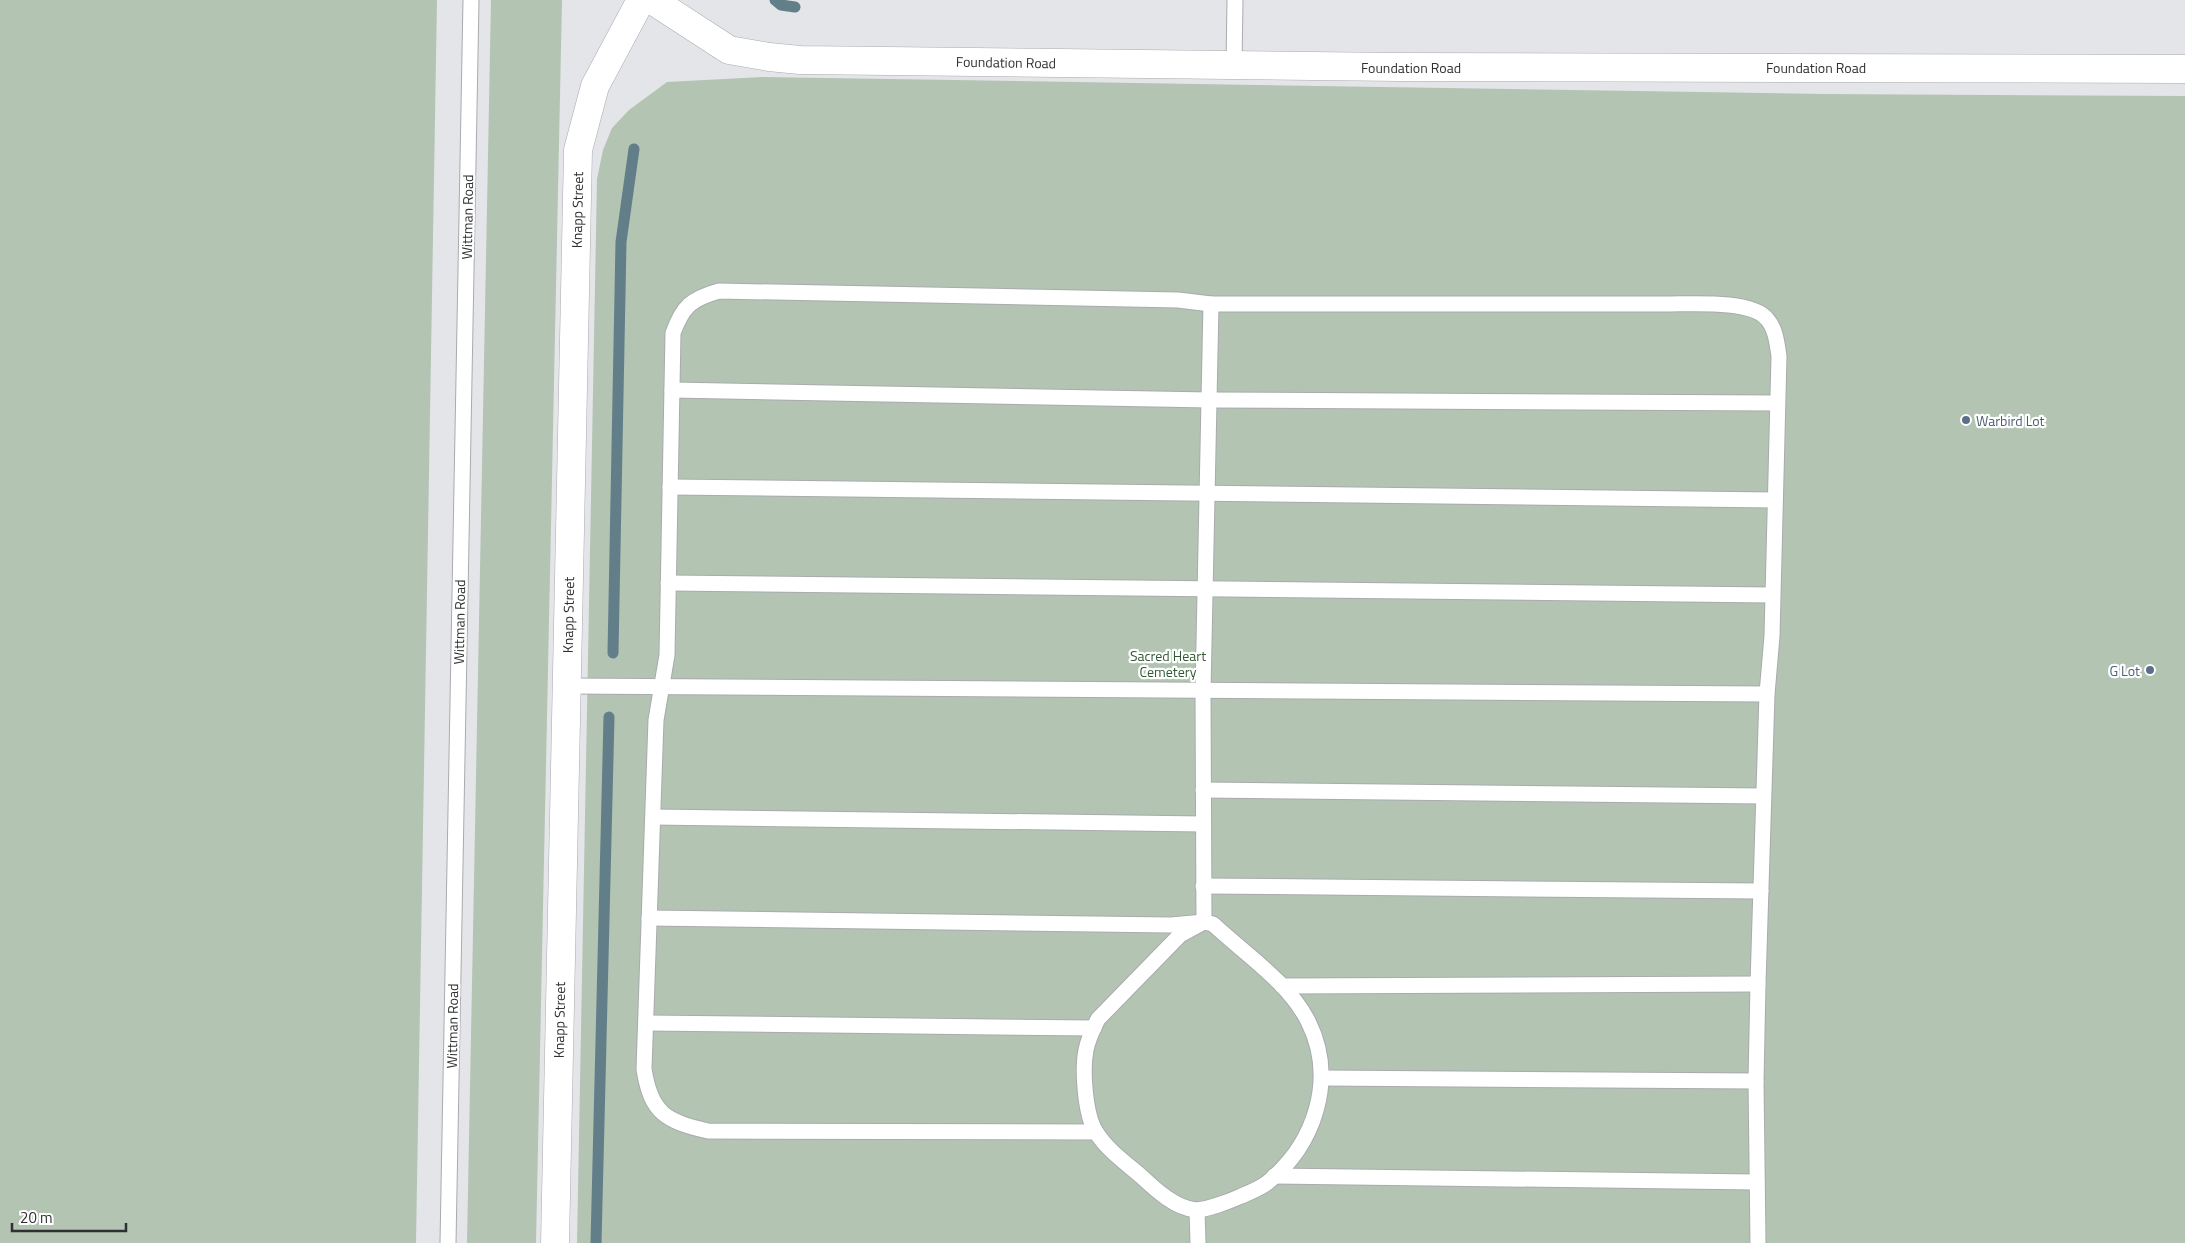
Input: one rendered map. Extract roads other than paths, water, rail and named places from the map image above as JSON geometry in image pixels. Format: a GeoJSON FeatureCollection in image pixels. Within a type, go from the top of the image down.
{"type":"FeatureCollection","features":[{"type":"Feature","properties":{"kind":"street","name":"Knapp Street"},"geometry":{"type":"LineString","coordinates":[[555,1243],[578,150],[595,86],[641,0]]}},
{"type":"Feature","properties":{"kind":"street","name":"Foundation Road"},"geometry":{"type":"LineString","coordinates":[[652,0],[729,50],[770,58],[800,60],[1398,67],[2185,69]]}},
{"type":"Feature","properties":{"kind":"lane","name":"Wittman Road"},"geometry":{"type":"LineString","coordinates":[[448,1243],[471,0]]}},
{"type":"Feature","properties":{"kind":"lane"},"geometry":{"type":"LineString","coordinates":[[1234,65],[1236,0]]}},
{"type":"Feature","properties":{"kind":"lane"},"geometry":{"type":"LineString","coordinates":[[1095,1132],[708,1131],[667,1118],[655,1106],[647,1088],[644,1068],[656,720],[666,655],[673,333],[679,318],[689,304],[701,296],[719,291],[1178,300],[1211,304],[1669,304],[1728,306],[1752,310],[1767,318],[1776,336],[1779,356],[1772,636],[1766,694],[1758,984],[1756,1081],[1758,1243]]}},
{"type":"Feature","properties":{"kind":"lane"},"geometry":{"type":"LineString","coordinates":[[1204,922],[1203,691],[1211,304]]}},
{"type":"Feature","properties":{"kind":"lane"},"geometry":{"type":"LineString","coordinates":[[672,390],[1210,400],[1777,403]]}},
{"type":"Feature","properties":{"kind":"lane"},"geometry":{"type":"LineString","coordinates":[[670,487],[1775,500]]}},
{"type":"Feature","properties":{"kind":"lane"},"geometry":{"type":"LineString","coordinates":[[668,583],[1772,595]]}},
{"type":"Feature","properties":{"kind":"lane"},"geometry":{"type":"LineString","coordinates":[[566,686],[1766,694]]}},
{"type":"Feature","properties":{"kind":"lane"},"geometry":{"type":"LineString","coordinates":[[1203,790],[1763,796]]}},
{"type":"Feature","properties":{"kind":"lane"},"geometry":{"type":"LineString","coordinates":[[653,817],[1203,824]]}},
{"type":"Feature","properties":{"kind":"lane"},"geometry":{"type":"LineString","coordinates":[[1203,886],[1761,891]]}},
{"type":"Feature","properties":{"kind":"lane"},"geometry":{"type":"LineString","coordinates":[[649,918],[1172,926],[1204,922],[1213,924],[1282,986],[1308,1021],[1316,1043],[1322,1078],[1311,1128],[1295,1155],[1266,1184],[1231,1201],[1197,1210],[1176,1204],[1152,1186],[1108,1147],[1095,1132],[1087,1100],[1085,1071],[1086,1052],[1098,1019],[1180,935],[1204,922]]}},
{"type":"Feature","properties":{"kind":"lane"},"geometry":{"type":"LineString","coordinates":[[1282,986],[1758,984]]}},
{"type":"Feature","properties":{"kind":"lane"},"geometry":{"type":"LineString","coordinates":[[646,1023],[1094,1028]]}},
{"type":"Feature","properties":{"kind":"lane"},"geometry":{"type":"LineString","coordinates":[[1322,1078],[1756,1081]]}},
{"type":"Feature","properties":{"kind":"lane"},"geometry":{"type":"LineString","coordinates":[[1274,1176],[1757,1182]]}},
{"type":"Feature","properties":{"kind":"lane"},"geometry":{"type":"LineString","coordinates":[[1197,1210],[1198,1243]]}},
{"type":"Feature","properties":{"kind":"waterway"},"geometry":{"type":"LineString","coordinates":[[775,0],[781,5],[795,7]]}},
{"type":"Feature","properties":{"kind":"waterway"},"geometry":{"type":"LineString","coordinates":[[613,653],[621,242],[634,149]]}},
{"type":"Feature","properties":{"kind":"waterway"},"geometry":{"type":"LineString","coordinates":[[596,1243],[609,717]]}},
{"type":"Feature","properties":{"kind":"place","name":"Warbird Lot"},"geometry":{"type":"Point","coordinates":[1966,420]}},
{"type":"Feature","properties":{"kind":"place","name":"G Lot"},"geometry":{"type":"Point","coordinates":[2150,670]}},
{"type":"Feature","properties":{"kind":"park label","name":"Sacred Heart Cemetery"},"geometry":{"type":"Point","coordinates":[1168,664]}}]}
